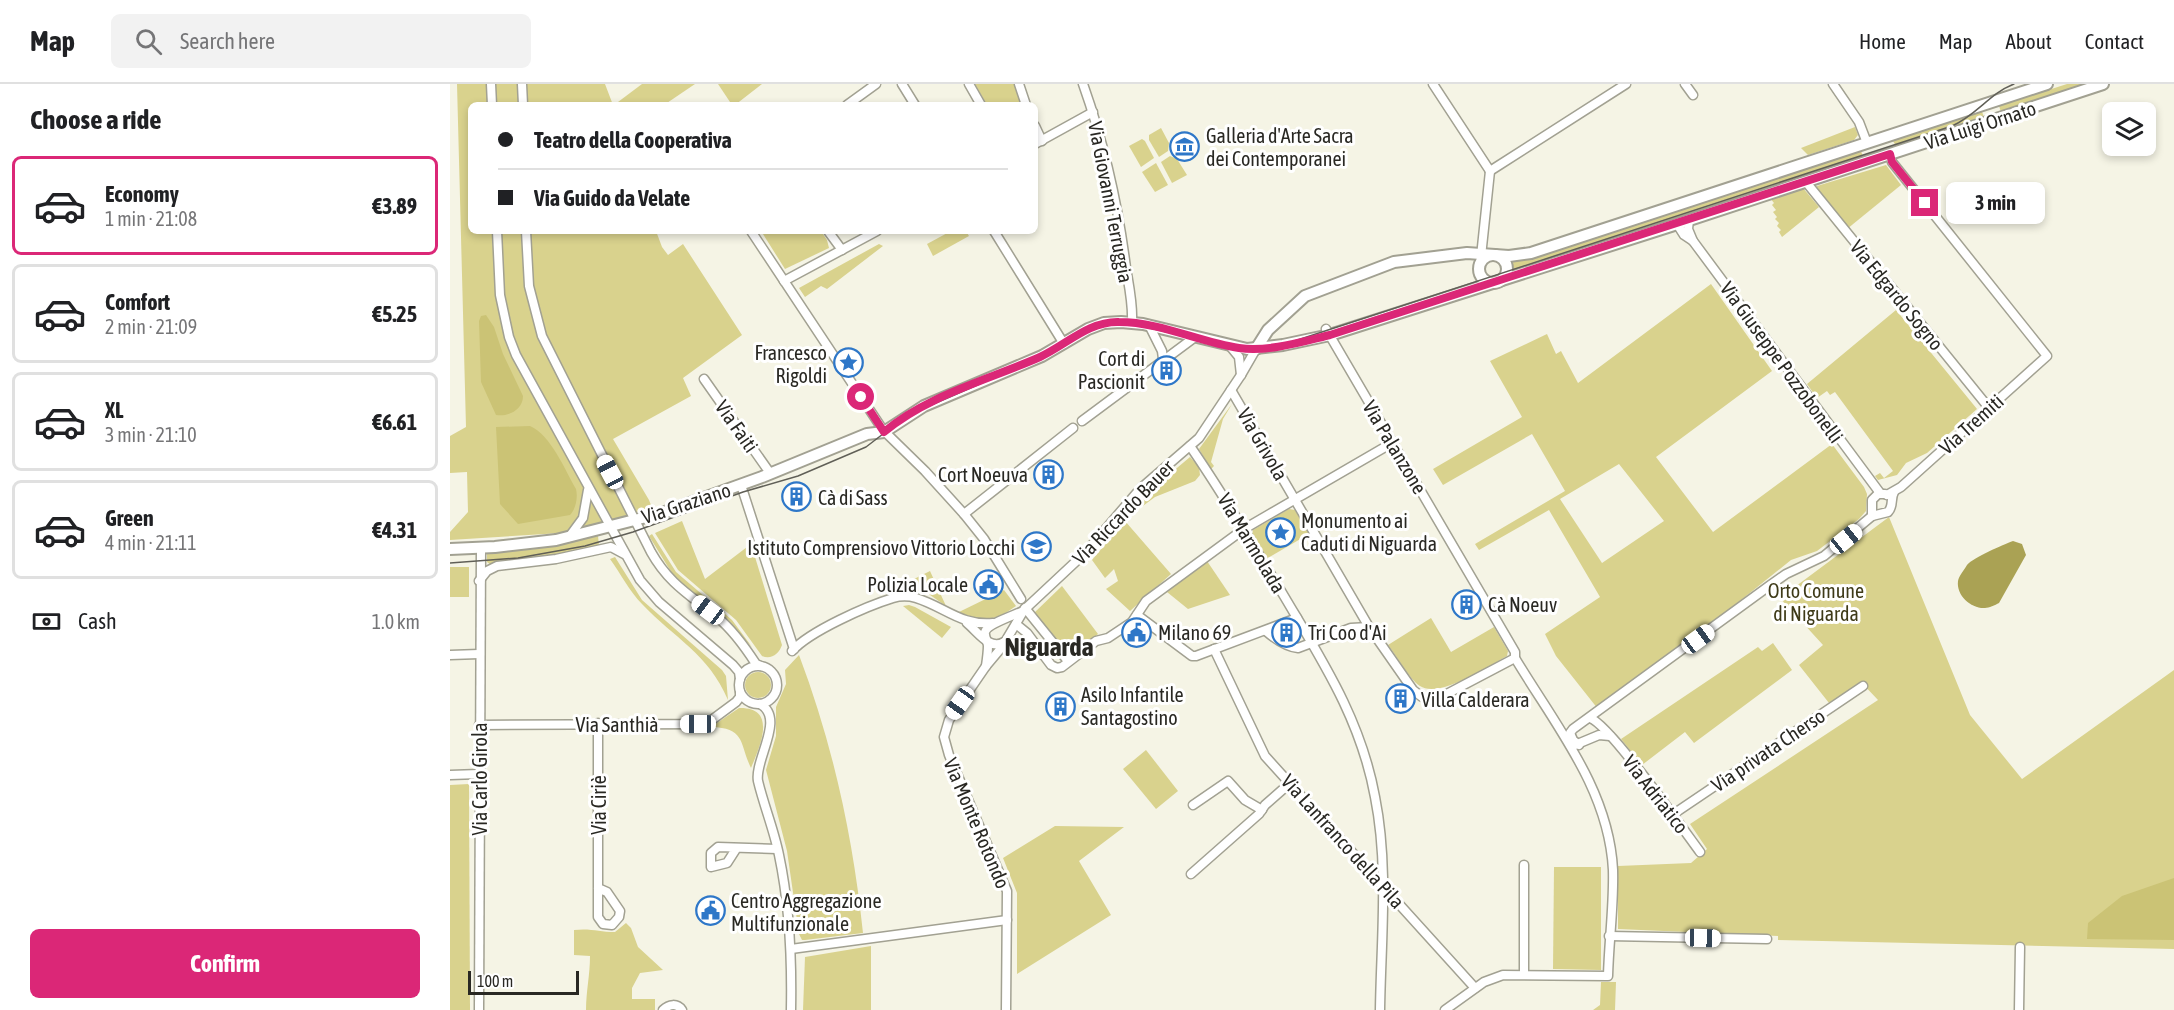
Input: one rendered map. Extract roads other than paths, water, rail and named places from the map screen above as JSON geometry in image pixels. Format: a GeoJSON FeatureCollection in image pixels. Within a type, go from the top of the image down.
{"type":"FeatureCollection","features":[{"type":"Feature","properties":{"kind":"main road","name":"Via Luigi Ornato"},"geometry":{"type":"LineString","coordinates":[[1256,349],[1263,335],[1300,299],[1316,290],[1400,260],[1467,253],[1509,256],[1531,253],[2047,84]]}},
{"type":"Feature","properties":{"kind":"main road","name":"Via Luigi Ornato"},"geometry":{"type":"LineString","coordinates":[[884,432],[924,406],[1042,356],[1099,324],[1132,322],[1230,346],[1256,349],[1272,346],[1328,332],[1497,282],[2103,84]]}},
{"type":"Feature","properties":{"kind":"main road"},"geometry":{"type":"LineString","coordinates":[[1991,102],[1997,114],[2005,117]]}},
{"type":"Feature","properties":{"kind":"main road"},"geometry":{"type":"LineString","coordinates":[[1876,160],[1871,156],[1872,141],[1885,143],[1890,154]]}},
{"type":"Feature","properties":{"kind":"main road"},"geometry":{"type":"LineString","coordinates":[[1493,256],[1503,260],[1506,268],[1504,277],[1497,282],[1490,283],[1480,274],[1480,266],[1484,259],[1493,256]]}},
{"type":"Feature","properties":{"kind":"main road","name":"Via Graziano"},"geometry":{"type":"LineString","coordinates":[[450,549],[528,544],[569,537],[662,513],[741,485],[867,434],[884,432]]}},
{"type":"Feature","properties":{"kind":"street"},"geometry":{"type":"LineString","coordinates":[[491,84],[492,102]]}},
{"type":"Feature","properties":{"kind":"street"},"geometry":{"type":"LineString","coordinates":[[522,84],[523,102]]}},
{"type":"Feature","properties":{"kind":"street"},"geometry":{"type":"LineString","coordinates":[[851,102],[876,84]]}},
{"type":"Feature","properties":{"kind":"street"},"geometry":{"type":"LineString","coordinates":[[902,84],[913,102]]}},
{"type":"Feature","properties":{"kind":"street"},"geometry":{"type":"LineString","coordinates":[[969,84],[979,102]]}},
{"type":"Feature","properties":{"kind":"street"},"geometry":{"type":"LineString","coordinates":[[1019,84],[1025,102]]}},
{"type":"Feature","properties":{"kind":"street","name":"Via Giovanni Terruggia"},"geometry":{"type":"LineString","coordinates":[[1083,84],[1094,116],[1124,247],[1132,322]]}},
{"type":"Feature","properties":{"kind":"street"},"geometry":{"type":"LineString","coordinates":[[1433,84],[1490,171],[1480,266]]}},
{"type":"Feature","properties":{"kind":"street"},"geometry":{"type":"LineString","coordinates":[[1490,171],[1626,84]]}},
{"type":"Feature","properties":{"kind":"street"},"geometry":{"type":"LineString","coordinates":[[1685,84],[1693,95]]}},
{"type":"Feature","properties":{"kind":"street"},"geometry":{"type":"LineString","coordinates":[[1833,84],[1872,141]]}},
{"type":"Feature","properties":{"kind":"street"},"geometry":{"type":"LineString","coordinates":[[1038,142],[1094,116]]}},
{"type":"Feature","properties":{"kind":"street","name":"Via Tremiti"},"geometry":{"type":"LineString","coordinates":[[1590,718],[1786,574],[1824,556],[1874,513],[1884,514],[1889,511],[1892,505],[1885,495],[2047,356],[1892,162],[1890,154]]}},
{"type":"Feature","properties":{"kind":"street","name":"Via Edgardo Sogno"},"geometry":{"type":"LineString","coordinates":[[1806,182],[1861,253],[1989,408]]}},
{"type":"Feature","properties":{"kind":"street","name":"Via Giuseppe Pozzobonelli"},"geometry":{"type":"LineString","coordinates":[[1689,220],[1688,229],[1693,241],[1871,484],[1885,495]]}},
{"type":"Feature","properties":{"kind":"street","name":"Via Giuseppe Pozzobonelli"},"geometry":{"type":"LineString","coordinates":[[1677,224],[1684,235],[1693,241]]}},
{"type":"Feature","properties":{"kind":"street"},"geometry":{"type":"LineString","coordinates":[[497,234],[499,287],[509,337],[530,384],[627,557],[649,592],[739,672],[740,692],[748,701],[760,704],[767,711],[769,728],[758,776],[777,849],[791,949],[791,1010]]}},
{"type":"Feature","properties":{"kind":"street"},"geometry":{"type":"LineString","coordinates":[[526,234],[529,286],[542,336],[634,519],[666,576],[718,618],[736,636],[756,664],[771,671],[777,686],[776,690],[770,700],[760,704]]}},
{"type":"Feature","properties":{"kind":"street"},"geometry":{"type":"LineString","coordinates":[[753,234],[884,432],[925,471],[964,514],[984,539],[1021,599]]}},
{"type":"Feature","properties":{"kind":"street"},"geometry":{"type":"LineString","coordinates":[[830,234],[842,250]]}},
{"type":"Feature","properties":{"kind":"street"},"geometry":{"type":"LineString","coordinates":[[784,282],[871,234]]}},
{"type":"Feature","properties":{"kind":"street"},"geometry":{"type":"LineString","coordinates":[[996,234],[1064,344]]}},
{"type":"Feature","properties":{"kind":"street"},"geometry":{"type":"LineString","coordinates":[[1149,325],[1164,359]]}},
{"type":"Feature","properties":{"kind":"street","name":"Via Palanzone"},"geometry":{"type":"LineString","coordinates":[[1328,332],[1515,652],[1515,658],[1567,741],[1598,800],[1606,823],[1613,870],[1608,976],[1524,974]]}},
{"type":"Feature","properties":{"kind":"street"},"geometry":{"type":"LineString","coordinates":[[1083,421],[1195,337]]}},
{"type":"Feature","properties":{"kind":"street"},"geometry":{"type":"LineString","coordinates":[[1230,346],[1239,357],[1241,375]]}},
{"type":"Feature","properties":{"kind":"street","name":"Via Riccardo Bauer"},"geometry":{"type":"LineString","coordinates":[[1024,609],[1085,553],[1140,489],[1199,438],[1256,349]]}},
{"type":"Feature","properties":{"kind":"street","name":"Via Faiti"},"geometry":{"type":"LineString","coordinates":[[704,379],[770,473]]}},
{"type":"Feature","properties":{"kind":"street","name":"Via Grivola"},"geometry":{"type":"LineString","coordinates":[[1231,390],[1369,627]]}},
{"type":"Feature","properties":{"kind":"street"},"geometry":{"type":"LineString","coordinates":[[964,514],[1073,428]]}},
{"type":"Feature","properties":{"kind":"street"},"geometry":{"type":"LineString","coordinates":[[1016,624],[1027,633],[1052,666],[1059,668],[1096,641],[1110,637],[1137,615],[1146,601],[1244,529],[1392,443]]}},
{"type":"Feature","properties":{"kind":"street","name":"Via Marmolada"},"geometry":{"type":"LineString","coordinates":[[1190,446],[1206,467],[1244,529],[1341,693],[1368,767],[1381,832],[1380,1010]]}},
{"type":"Feature","properties":{"kind":"street"},"geometry":{"type":"LineString","coordinates":[[569,537],[583,518],[588,498],[586,483]]}},
{"type":"Feature","properties":{"kind":"street"},"geometry":{"type":"LineString","coordinates":[[741,485],[793,650],[802,641],[823,628],[900,597],[916,598],[975,624],[1006,620],[1024,609],[1068,661]]}},
{"type":"Feature","properties":{"kind":"street"},"geometry":{"type":"LineString","coordinates":[[1874,513],[1871,502],[1885,495]]}},
{"type":"Feature","properties":{"kind":"street"},"geometry":{"type":"LineString","coordinates":[[479,582],[487,571],[497,566],[556,559],[608,547],[617,549],[627,557]]}},
{"type":"Feature","properties":{"kind":"street","name":"Via Carlo Girola"},"geometry":{"type":"LineString","coordinates":[[479,1010],[480,548]]}},
{"type":"Feature","properties":{"kind":"street","name":"Via Monte Rotondo"},"geometry":{"type":"LineString","coordinates":[[1006,1010],[1007,888],[944,739],[949,720],[1006,640],[1024,609]]}},
{"type":"Feature","properties":{"kind":"street"},"geometry":{"type":"LineString","coordinates":[[1137,615],[1192,656],[1297,618]]}},
{"type":"Feature","properties":{"kind":"street"},"geometry":{"type":"LineString","coordinates":[[964,621],[996,646],[1006,640],[1008,633],[1005,627],[994,623]]}},
{"type":"Feature","properties":{"kind":"street"},"geometry":{"type":"LineString","coordinates":[[986,666],[988,646],[985,630],[994,623]]}},
{"type":"Feature","properties":{"kind":"street"},"geometry":{"type":"LineString","coordinates":[[1266,631],[1293,648],[1298,648],[1350,628],[1369,627],[1413,690],[1422,697],[1439,698],[1515,658]]}},
{"type":"Feature","properties":{"kind":"street","name":"Via Lanfranco della Pila"},"geometry":{"type":"LineString","coordinates":[[1214,649],[1265,756],[1475,988]]}},
{"type":"Feature","properties":{"kind":"street"},"geometry":{"type":"LineString","coordinates":[[450,655],[479,654]]}},
{"type":"Feature","properties":{"kind":"street"},"geometry":{"type":"LineString","coordinates":[[740,679],[748,669],[761,666]]}},
{"type":"Feature","properties":{"kind":"street","name":"Via privata Cherso"},"geometry":{"type":"LineString","coordinates":[[1672,815],[1863,686]]}},
{"type":"Feature","properties":{"kind":"street","name":"Via Santhià"},"geometry":{"type":"LineString","coordinates":[[479,725],[705,724],[736,702],[740,697],[740,692]]}},
{"type":"Feature","properties":{"kind":"street"},"geometry":{"type":"LineString","coordinates":[[1575,756],[1579,745],[1599,735],[1602,731],[1599,711]]}},
{"type":"Feature","properties":{"kind":"street"},"geometry":{"type":"LineString","coordinates":[[1559,728],[1573,729],[1590,718]]}},
{"type":"Feature","properties":{"kind":"street","name":"Via Adriatico"},"geometry":{"type":"LineString","coordinates":[[1590,718],[1599,723],[1611,736],[1700,852]]}},
{"type":"Feature","properties":{"kind":"street","name":"Via Ciriè"},"geometry":{"type":"LineString","coordinates":[[598,723],[598,888]]}},
{"type":"Feature","properties":{"kind":"street"},"geometry":{"type":"LineString","coordinates":[[1573,729],[1570,733],[1579,745]]}},
{"type":"Feature","properties":{"kind":"street","name":"Via Adriatico"},"geometry":{"type":"LineString","coordinates":[[1599,735],[1611,736]]}},
{"type":"Feature","properties":{"kind":"street"},"geometry":{"type":"LineString","coordinates":[[1567,741],[1579,745]]}},
{"type":"Feature","properties":{"kind":"street"},"geometry":{"type":"LineString","coordinates":[[450,776],[479,774]]}},
{"type":"Feature","properties":{"kind":"street"},"geometry":{"type":"LineString","coordinates":[[1193,805],[1228,781],[1245,800],[1262,810]]}},
{"type":"Feature","properties":{"kind":"street"},"geometry":{"type":"LineString","coordinates":[[1191,874],[1290,783]]}},
{"type":"Feature","properties":{"kind":"street"},"geometry":{"type":"LineString","coordinates":[[736,849],[777,849]]}},
{"type":"Feature","properties":{"kind":"street"},"geometry":{"type":"LineString","coordinates":[[1445,1010],[1475,988],[1497,976],[1524,974],[1524,865]]}},
{"type":"Feature","properties":{"kind":"street"},"geometry":{"type":"LineString","coordinates":[[791,949],[1007,920]]}},
{"type":"Feature","properties":{"kind":"street"},"geometry":{"type":"LineString","coordinates":[[1609,936],[1767,939]]}},
{"type":"Feature","properties":{"kind":"street"},"geometry":{"type":"LineString","coordinates":[[2019,1010],[2020,946]]}},
{"type":"Feature","properties":{"kind":"street"},"geometry":{"type":"LineString","coordinates":[[663,1010],[677,1005],[682,1010]]}},
{"type":"Feature","properties":{"kind":"tram line"},"geometry":{"type":"LineString","coordinates":[[450,563],[518,558],[585,546],[633,532],[743,492],[798,476],[866,447],[896,424],[922,409],[1047,355],[1104,325],[1119,323],[1141,326],[1239,349],[1273,348],[1952,126],[2014,84]]}},
{"type":"Feature","properties":{"kind":"place","name":"Galleria d'Arte Sacra dei Contemporanei"},"geometry":{"type":"Point","coordinates":[1185,146]}},
{"type":"Feature","properties":{"kind":"place","name":"Francesco Rigoldi"},"geometry":{"type":"Point","coordinates":[848,363]}},
{"type":"Feature","properties":{"kind":"place","name":"Cort di Pascionit"},"geometry":{"type":"Point","coordinates":[1166,370]}},
{"type":"Feature","properties":{"kind":"place","name":"Cort Noeuva"},"geometry":{"type":"Point","coordinates":[1049,474]}},
{"type":"Feature","properties":{"kind":"place","name":"Cà di Sass"},"geometry":{"type":"Point","coordinates":[797,497]}},
{"type":"Feature","properties":{"kind":"place","name":"Monumento ai Caduti di Niguarda"},"geometry":{"type":"Point","coordinates":[1280,532]}},
{"type":"Feature","properties":{"kind":"place","name":"Istituto Comprensiovo Vittorio Locchi"},"geometry":{"type":"Point","coordinates":[1036,547]}},
{"type":"Feature","properties":{"kind":"place","name":"Polizia Locale"},"geometry":{"type":"Point","coordinates":[989,584]}},
{"type":"Feature","properties":{"kind":"place","name":"Cà Noeuv"},"geometry":{"type":"Point","coordinates":[1467,604]}},
{"type":"Feature","properties":{"kind":"place","name":"Milano 69"},"geometry":{"type":"Point","coordinates":[1137,632]}},
{"type":"Feature","properties":{"kind":"place","name":"Tri Coo d'Ai"},"geometry":{"type":"Point","coordinates":[1287,632]}},
{"type":"Feature","properties":{"kind":"place","name":"Villa Calderara"},"geometry":{"type":"Point","coordinates":[1400,699]}},
{"type":"Feature","properties":{"kind":"place","name":"Asilo Infantile Santagostino"},"geometry":{"type":"Point","coordinates":[1060,706]}},
{"type":"Feature","properties":{"kind":"place","name":"Centro Aggregazione Multifunzionale"},"geometry":{"type":"Point","coordinates":[710,911]}},
{"type":"Feature","properties":{"kind":"district","name":"Niguarda"},"geometry":{"type":"Point","coordinates":[1049,647]}},
{"type":"Feature","properties":{"kind":"park label","name":"Orto Comune di Niguarda"},"geometry":{"type":"Point","coordinates":[1816,602]}}]}
